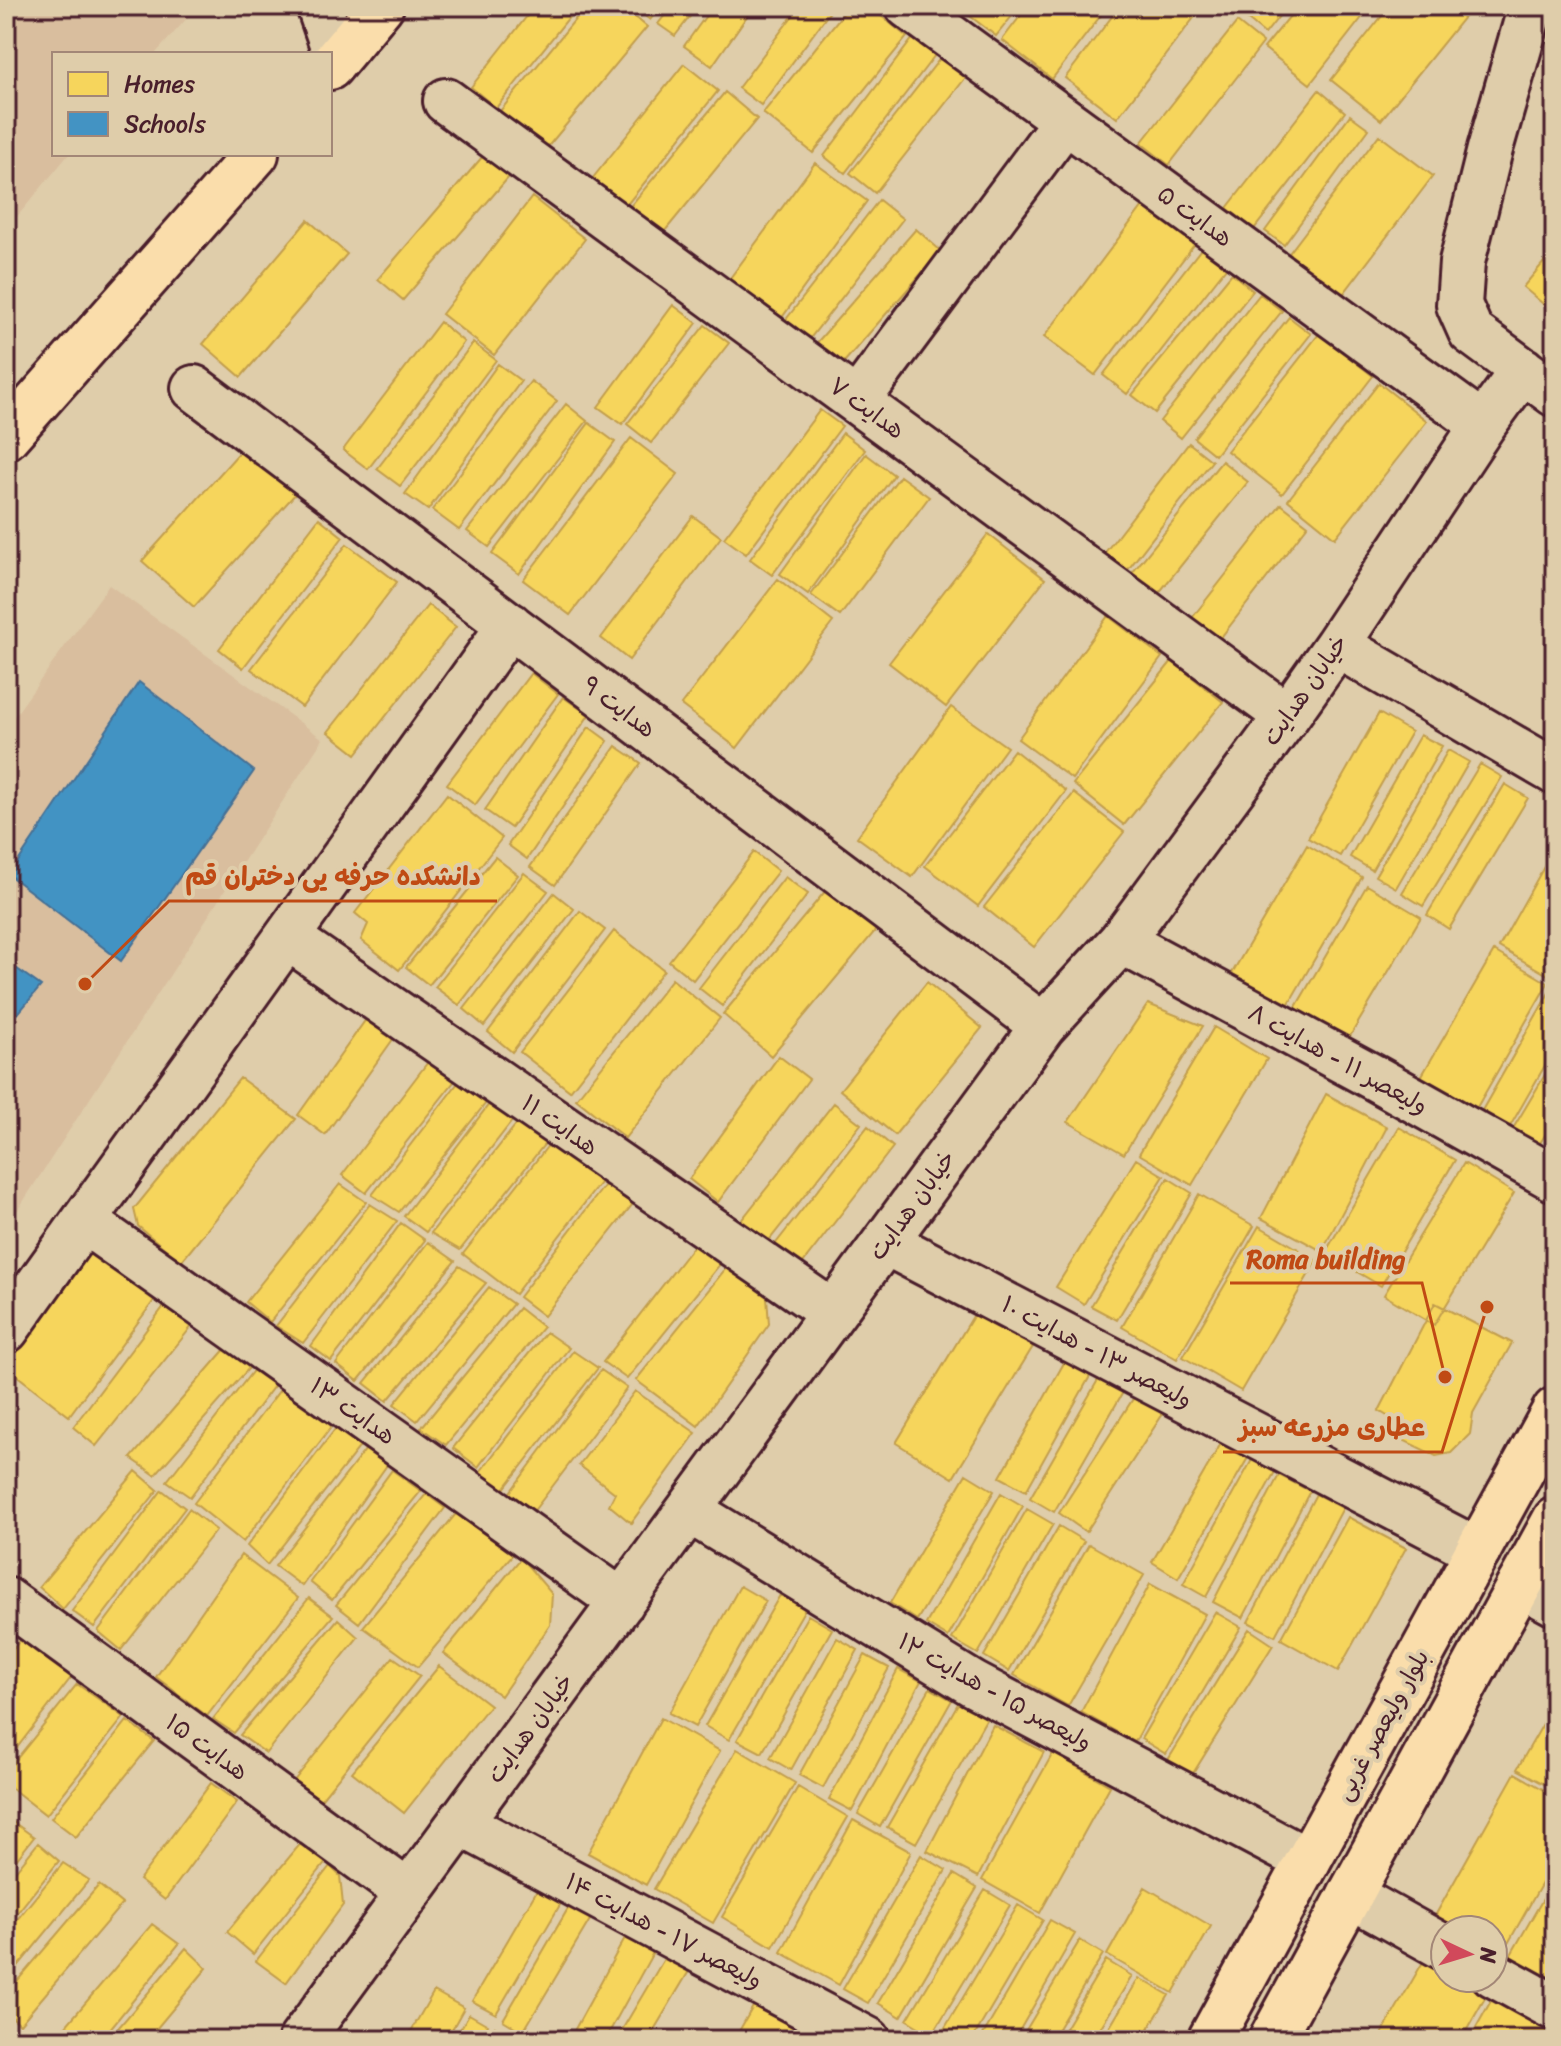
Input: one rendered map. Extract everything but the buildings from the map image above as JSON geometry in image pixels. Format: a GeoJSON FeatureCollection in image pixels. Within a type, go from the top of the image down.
{"type":"FeatureCollection","features":[{"type":"Feature","properties":{"kind":"main road"},"geometry":{"type":"LineString","coordinates":[[334,62],[381,6]]}},
{"type":"Feature","properties":{"kind":"main road"},"geometry":{"type":"LineString","coordinates":[[6,437],[254,156]]}},
{"type":"Feature","properties":{"kind":"main road","name":"بلوار ولیعصر غربی"},"geometry":{"type":"LineString","coordinates":[[1210,2040],[1555,1410]]}},
{"type":"Feature","properties":{"kind":"main road"},"geometry":{"type":"LineString","coordinates":[[1271,2040],[1350,1895],[1538,1594],[1555,1520]]}},
{"type":"Feature","properties":{"kind":"street"},"geometry":{"type":"LineString","coordinates":[[319,6],[331,52]]}},
{"type":"Feature","properties":{"kind":"street","name":"هدایت ۵"},"geometry":{"type":"LineString","coordinates":[[908,6],[1483,425]]}},
{"type":"Feature","properties":{"kind":"street","name":"خیابان هدایت"},"geometry":{"type":"LineString","coordinates":[[301,2040],[1043,1026],[1121,941],[1287,716],[1483,425],[1539,382],[1471,332],[1459,305],[1462,262],[1521,11]]}},
{"type":"Feature","properties":{"kind":"street","name":"هدایت ۷"},"geometry":{"type":"LineString","coordinates":[[446,101],[1287,716]]}},
{"type":"Feature","properties":{"kind":"street"},"geometry":{"type":"LineString","coordinates":[[857,401],[1065,121]]}},
{"type":"Feature","properties":{"kind":"street","name":"هدایت ۹"},"geometry":{"type":"LineString","coordinates":[[194,388],[1043,1026]]}},
{"type":"Feature","properties":{"kind":"street"},"geometry":{"type":"LineString","coordinates":[[6,1330],[510,625]]}},
{"type":"Feature","properties":{"kind":"street"},"geometry":{"type":"LineString","coordinates":[[1337,645],[1555,772]]}},
{"type":"Feature","properties":{"kind":"street","name":"هدایت ۱۱"},"geometry":{"type":"LineString","coordinates":[[287,937],[833,1313]]}},
{"type":"Feature","properties":{"kind":"street","name":"ولیعصر ۱۱ - هدایت ۸"},"geometry":{"type":"LineString","coordinates":[[1121,941],[1555,1179]]}},
{"type":"Feature","properties":{"kind":"street","name":"هدایت ۱۳"},"geometry":{"type":"LineString","coordinates":[[84,1221],[622,1602]]}},
{"type":"Feature","properties":{"kind":"street","name":"ولیعصر ۱۳ - هدایت ۱۰"},"geometry":{"type":"LineString","coordinates":[[885,1242],[1478,1551]]}},
{"type":"Feature","properties":{"kind":"street","name":"ولیعصر ۱۵ - هدایت ۱۲"},"geometry":{"type":"LineString","coordinates":[[690,1511],[973,1684],[1308,1861]]}},
{"type":"Feature","properties":{"kind":"street","name":"هدایت ۱۵"},"geometry":{"type":"LineString","coordinates":[[6,1600],[408,1893]]}},
{"type":"Feature","properties":{"kind":"street","name":"ولیعصر ۱۷ - هدایت ۱۴"},"geometry":{"type":"LineString","coordinates":[[460,1823],[868,2040]]}},
{"type":"Feature","properties":{"kind":"street"},"geometry":{"type":"LineString","coordinates":[[1350,1895],[1429,1939]]}},
{"type":"Feature","properties":{"kind":"street"},"geometry":{"type":"LineString","coordinates":[[1509,1983],[1555,2008]]}},
{"type":"Feature","properties":{"kind":"shaded area"},"geometry":{"type":"Polygon","coordinates":[[[6,6],[198,6],[157,52],[52,52],[52,156],[67,156],[6,230],[6,6]]]}},
{"type":"Feature","properties":{"kind":"shaded area"},"geometry":{"type":"Polygon","coordinates":[[[109,585],[323,739],[6,1228],[6,728],[109,585]]]}},
{"type":"Feature","properties":{"kind":"place","name":"دانشکده حرفه یی دختران قم"},"geometry":{"type":"Point","coordinates":[85,984]}},
{"type":"Feature","properties":{"kind":"place","name":"عطاری مزرعه سبز"},"geometry":{"type":"Point","coordinates":[1487,1307]}},
{"type":"Feature","properties":{"kind":"place","name":"Roma building"},"geometry":{"type":"Point","coordinates":[1445,1377]}}]}
